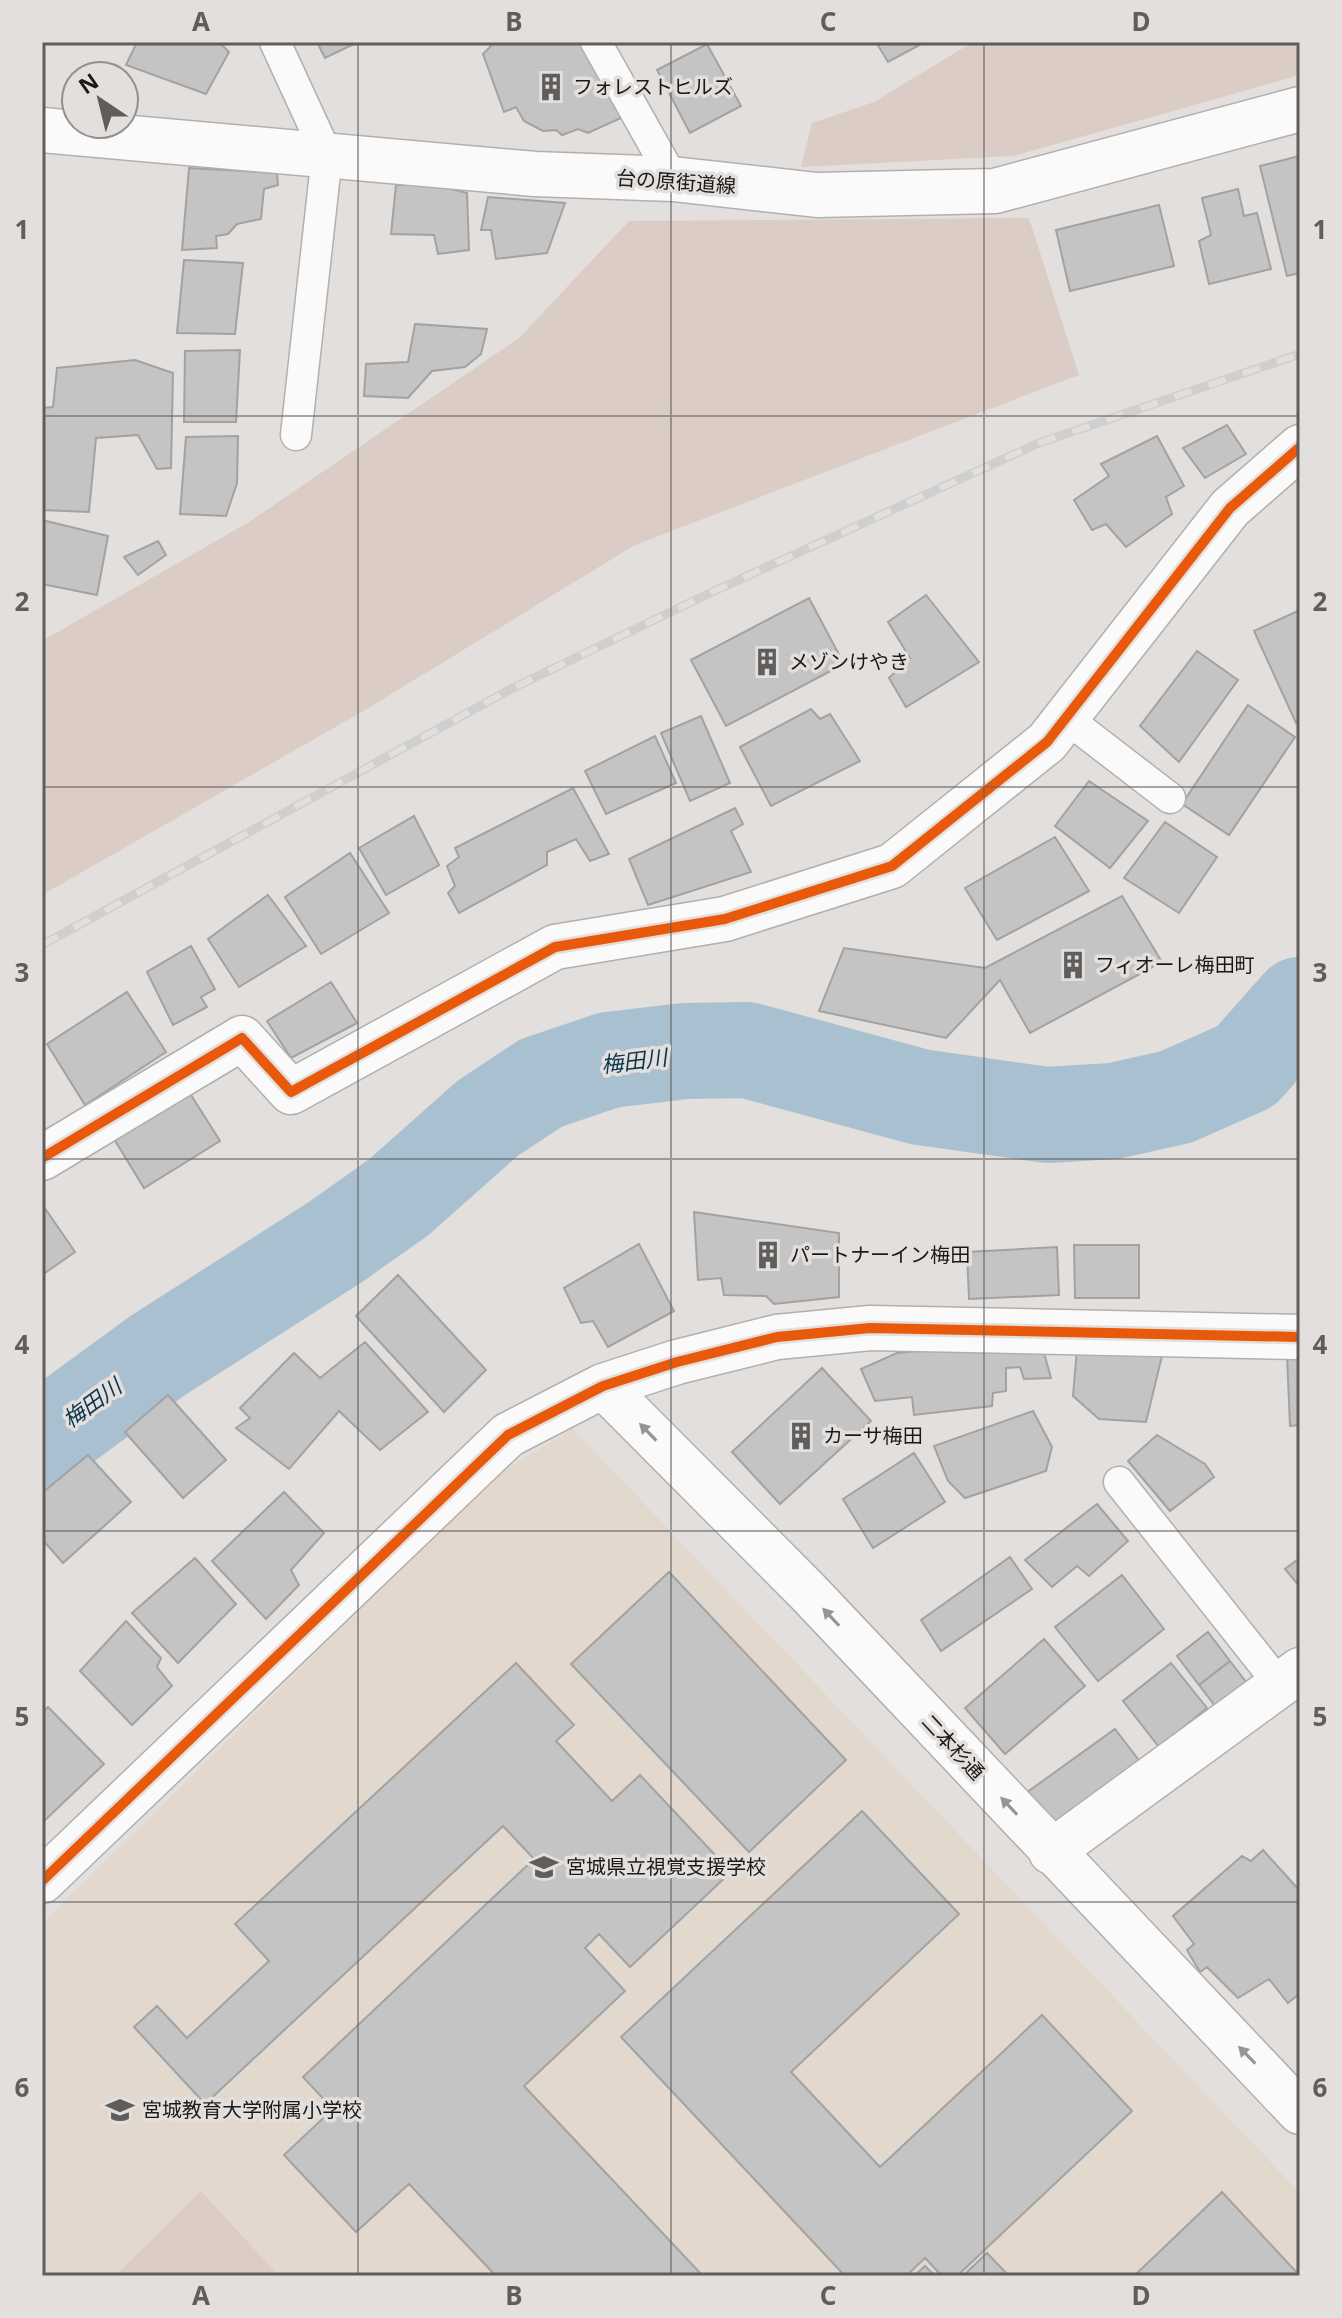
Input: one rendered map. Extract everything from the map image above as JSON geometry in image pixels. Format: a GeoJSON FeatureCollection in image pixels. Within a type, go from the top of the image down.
{"type":"FeatureCollection","features":[{"type":"Feature","properties":{"kind":"street","name":"台の原街道線"},"geometry":{"type":"LineString","coordinates":[[42,130],[535,174],[673,179],[817,195],[995,191],[1300,109]]}},
{"type":"Feature","properties":{"kind":"street"},"geometry":{"type":"LineString","coordinates":[[42,1158],[242,1038],[291,1092],[555,947],[725,919],[892,866],[1047,742],[1230,508],[1300,447]]}},
{"type":"Feature","properties":{"kind":"street"},"geometry":{"type":"LineString","coordinates":[[42,1881],[508,1435],[603,1386],[677,1362],[777,1337],[870,1328],[1300,1337]]}},
{"type":"Feature","properties":{"kind":"street","name":"二本杉通"},"geometry":{"type":"LineString","coordinates":[[603,1386],[808,1592],[1300,2112]]}},
{"type":"Feature","properties":{"kind":"street"},"geometry":{"type":"LineString","coordinates":[[1051,1852],[1289,1677]]}},
{"type":"Feature","properties":{"kind":"lane"},"geometry":{"type":"LineString","coordinates":[[275,42],[327,155],[296,435]]}},
{"type":"Feature","properties":{"kind":"lane"},"geometry":{"type":"LineString","coordinates":[[596,42],[673,179]]}},
{"type":"Feature","properties":{"kind":"lane"},"geometry":{"type":"LineString","coordinates":[[1066,718],[1170,798]]}},
{"type":"Feature","properties":{"kind":"lane"},"geometry":{"type":"LineString","coordinates":[[1119,1482],[1289,1677]]}},
{"type":"Feature","properties":{"kind":"shaded area"},"geometry":{"type":"Polygon","coordinates":[[[973,42],[1300,42],[1300,75],[1013,156],[801,167],[812,123],[874,102],[973,42]]]}},
{"type":"Feature","properties":{"kind":"shaded area"},"geometry":{"type":"Polygon","coordinates":[[[1029,218],[1079,375],[635,545],[365,710],[42,895],[42,641],[249,522],[519,338],[629,221],[1029,218]]]}},
{"type":"Feature","properties":{"kind":"shaded area","name":"宮城県立視覚支援学校"},"geometry":{"type":"Polygon","coordinates":[[[573,1429],[1300,2193],[1300,2276],[42,2276],[42,1924],[496,1475],[573,1429]]]}},
{"type":"Feature","properties":{"kind":"shaded area"},"geometry":{"type":"Polygon","coordinates":[[[201,2191],[279,2276],[115,2276],[201,2191]]]}},
{"type":"Feature","properties":{"kind":"building"},"geometry":{"type":"Polygon","coordinates":[[[137,42],[219,42],[229,52],[206,94],[140,70],[140,60],[128,60],[137,42]]]}},
{"type":"Feature","properties":{"kind":"building"},"geometry":{"type":"Polygon","coordinates":[[[317,42],[358,42],[325,58],[317,42]]]}},
{"type":"Feature","properties":{"kind":"building","name":"フォレストヒルズ"},"geometry":{"type":"Polygon","coordinates":[[[489,42],[582,42],[623,117],[588,133],[578,129],[562,135],[556,130],[543,131],[524,121],[516,107],[504,112],[483,54],[491,46],[489,42]]]}},
{"type":"Feature","properties":{"kind":"building"},"geometry":{"type":"Polygon","coordinates":[[[876,42],[925,42],[888,62],[876,42]]]}},
{"type":"Feature","properties":{"kind":"building"},"geometry":{"type":"Polygon","coordinates":[[[707,44],[741,106],[690,133],[657,70],[707,44]]]}},
{"type":"Feature","properties":{"kind":"building"},"geometry":{"type":"Polygon","coordinates":[[[1299,156],[1300,273],[1287,276],[1260,166],[1299,156]]]}},
{"type":"Feature","properties":{"kind":"building"},"geometry":{"type":"Polygon","coordinates":[[[189,168],[277,173],[278,185],[264,189],[261,219],[237,224],[228,234],[216,236],[217,248],[182,250],[189,168]]]}},
{"type":"Feature","properties":{"kind":"building"},"geometry":{"type":"Polygon","coordinates":[[[396,185],[436,185],[467,193],[469,250],[438,254],[434,235],[391,234],[396,185]]]}},
{"type":"Feature","properties":{"kind":"building"},"geometry":{"type":"Polygon","coordinates":[[[1238,189],[1244,216],[1257,213],[1271,269],[1209,284],[1199,241],[1211,235],[1202,198],[1238,189]]]}},
{"type":"Feature","properties":{"kind":"building"},"geometry":{"type":"Polygon","coordinates":[[[488,197],[565,203],[547,253],[496,259],[491,230],[481,230],[488,197]]]}},
{"type":"Feature","properties":{"kind":"building"},"geometry":{"type":"Polygon","coordinates":[[[1159,205],[1174,266],[1070,291],[1056,230],[1159,205]]]}},
{"type":"Feature","properties":{"kind":"building"},"geometry":{"type":"Polygon","coordinates":[[[184,260],[243,263],[235,334],[177,333],[184,260]]]}},
{"type":"Feature","properties":{"kind":"building"},"geometry":{"type":"Polygon","coordinates":[[[415,324],[487,329],[481,354],[465,367],[432,371],[408,398],[364,396],[366,364],[408,362],[415,324]]]}},
{"type":"Feature","properties":{"kind":"building"},"geometry":{"type":"Polygon","coordinates":[[[240,350],[236,422],[184,422],[185,351],[240,350]]]}},
{"type":"Feature","properties":{"kind":"building"},"geometry":{"type":"Polygon","coordinates":[[[135,360],[173,373],[171,468],[157,469],[138,435],[96,438],[89,512],[42,510],[42,408],[53,407],[57,368],[135,360]]]}},
{"type":"Feature","properties":{"kind":"building"},"geometry":{"type":"Polygon","coordinates":[[[1227,425],[1246,454],[1205,478],[1183,448],[1227,425]]]}},
{"type":"Feature","properties":{"kind":"building"},"geometry":{"type":"Polygon","coordinates":[[[238,436],[237,483],[226,516],[180,514],[186,437],[238,436]]]}},
{"type":"Feature","properties":{"kind":"building"},"geometry":{"type":"Polygon","coordinates":[[[1157,436],[1184,486],[1166,497],[1172,514],[1126,547],[1106,524],[1092,530],[1074,500],[1109,476],[1101,464],[1157,436]]]}},
{"type":"Feature","properties":{"kind":"building"},"geometry":{"type":"Polygon","coordinates":[[[42,520],[108,536],[97,595],[42,584],[42,520]]]}},
{"type":"Feature","properties":{"kind":"building"},"geometry":{"type":"Polygon","coordinates":[[[158,541],[166,555],[138,575],[124,557],[158,541]]]}},
{"type":"Feature","properties":{"kind":"building"},"geometry":{"type":"Polygon","coordinates":[[[926,595],[979,662],[906,707],[889,678],[910,658],[888,622],[926,595]]]}},
{"type":"Feature","properties":{"kind":"building","name":"メゾンけやき"},"geometry":{"type":"Polygon","coordinates":[[[809,598],[844,664],[726,726],[691,660],[809,598]]]}},
{"type":"Feature","properties":{"kind":"building"},"geometry":{"type":"Polygon","coordinates":[[[1300,610],[1300,721],[1296,723],[1254,631],[1300,610]]]}},
{"type":"Feature","properties":{"kind":"building"},"geometry":{"type":"Polygon","coordinates":[[[1197,651],[1238,680],[1179,762],[1140,726],[1197,651]]]}},
{"type":"Feature","properties":{"kind":"building"},"geometry":{"type":"Polygon","coordinates":[[[1248,705],[1295,737],[1229,835],[1182,804],[1248,705]]]}},
{"type":"Feature","properties":{"kind":"building"},"geometry":{"type":"Polygon","coordinates":[[[811,709],[820,719],[830,714],[860,761],[771,806],[740,747],[811,709]]]}},
{"type":"Feature","properties":{"kind":"building"},"geometry":{"type":"Polygon","coordinates":[[[701,716],[730,783],[690,801],[661,733],[701,716]]]}},
{"type":"Feature","properties":{"kind":"building"},"geometry":{"type":"Polygon","coordinates":[[[655,736],[676,783],[606,814],[585,771],[655,736]]]}},
{"type":"Feature","properties":{"kind":"building"},"geometry":{"type":"Polygon","coordinates":[[[1089,781],[1148,821],[1110,868],[1055,826],[1089,781]]]}},
{"type":"Feature","properties":{"kind":"building"},"geometry":{"type":"Polygon","coordinates":[[[573,788],[609,854],[590,861],[576,839],[547,852],[547,865],[459,913],[448,893],[455,886],[447,866],[459,857],[455,848],[573,788]]]}},
{"type":"Feature","properties":{"kind":"building"},"geometry":{"type":"Polygon","coordinates":[[[735,808],[743,824],[731,831],[751,872],[648,905],[629,859],[735,808]]]}},
{"type":"Feature","properties":{"kind":"building"},"geometry":{"type":"Polygon","coordinates":[[[414,816],[439,865],[386,895],[359,848],[414,816]]]}},
{"type":"Feature","properties":{"kind":"building"},"geometry":{"type":"Polygon","coordinates":[[[1165,822],[1217,857],[1179,913],[1124,878],[1165,822]]]}},
{"type":"Feature","properties":{"kind":"building"},"geometry":{"type":"Polygon","coordinates":[[[1055,837],[1089,891],[997,940],[965,888],[1055,837]]]}},
{"type":"Feature","properties":{"kind":"building"},"geometry":{"type":"Polygon","coordinates":[[[350,853],[389,913],[321,954],[285,897],[350,853]]]}},
{"type":"Feature","properties":{"kind":"building"},"geometry":{"type":"Polygon","coordinates":[[[268,895],[306,946],[239,987],[208,939],[268,895]]]}},
{"type":"Feature","properties":{"kind":"building","name":"フィオーレ梅田町"},"geometry":{"type":"Polygon","coordinates":[[[1122,896],[1162,962],[1030,1033],[1000,980],[946,1038],[819,1011],[844,948],[985,968],[1122,896]]]}},
{"type":"Feature","properties":{"kind":"building"},"geometry":{"type":"Polygon","coordinates":[[[191,946],[215,989],[201,997],[207,1007],[173,1025],[147,972],[191,946]]]}},
{"type":"Feature","properties":{"kind":"building"},"geometry":{"type":"Polygon","coordinates":[[[331,982],[357,1023],[291,1058],[267,1021],[331,982]]]}},
{"type":"Feature","properties":{"kind":"building"},"geometry":{"type":"Polygon","coordinates":[[[127,992],[166,1052],[85,1105],[47,1044],[127,992]]]}},
{"type":"Feature","properties":{"kind":"building"},"geometry":{"type":"Polygon","coordinates":[[[186,1087],[220,1141],[144,1188],[111,1134],[186,1087]]]}},
{"type":"Feature","properties":{"kind":"building"},"geometry":{"type":"Polygon","coordinates":[[[42,1204],[75,1252],[42,1275],[42,1204]]]}},
{"type":"Feature","properties":{"kind":"building","name":"パートナーイン梅田"},"geometry":{"type":"Polygon","coordinates":[[[694,1212],[839,1233],[839,1297],[774,1304],[766,1296],[724,1295],[721,1278],[698,1280],[694,1212]]]}},
{"type":"Feature","properties":{"kind":"building"},"geometry":{"type":"Polygon","coordinates":[[[639,1244],[674,1311],[608,1347],[593,1321],[581,1323],[564,1288],[639,1244]]]}},
{"type":"Feature","properties":{"kind":"building"},"geometry":{"type":"Polygon","coordinates":[[[1074,1245],[1139,1245],[1139,1298],[1075,1298],[1074,1245]]]}},
{"type":"Feature","properties":{"kind":"building"},"geometry":{"type":"Polygon","coordinates":[[[1057,1247],[1059,1295],[969,1299],[967,1252],[1057,1247]]]}},
{"type":"Feature","properties":{"kind":"building"},"geometry":{"type":"Polygon","coordinates":[[[398,1275],[486,1370],[444,1412],[356,1316],[398,1275]]]}},
{"type":"Feature","properties":{"kind":"building"},"geometry":{"type":"Polygon","coordinates":[[[365,1342],[428,1412],[380,1450],[339,1411],[289,1469],[236,1428],[250,1418],[240,1408],[294,1353],[320,1378],[365,1342]]]}},
{"type":"Feature","properties":{"kind":"building"},"geometry":{"type":"Polygon","coordinates":[[[949,1348],[1044,1353],[1051,1378],[1024,1379],[1020,1367],[1006,1368],[1006,1391],[993,1393],[992,1406],[914,1415],[912,1397],[875,1401],[861,1369],[897,1353],[949,1348]]]}},
{"type":"Feature","properties":{"kind":"building"},"geometry":{"type":"Polygon","coordinates":[[[1077,1349],[1162,1356],[1146,1422],[1099,1419],[1073,1396],[1077,1349]]]}},
{"type":"Feature","properties":{"kind":"building"},"geometry":{"type":"Polygon","coordinates":[[[1287,1355],[1300,1355],[1300,1425],[1290,1426],[1287,1355]]]}},
{"type":"Feature","properties":{"kind":"building","name":"カーサ梅田"},"geometry":{"type":"Polygon","coordinates":[[[822,1368],[871,1421],[780,1504],[732,1452],[822,1368]]]}},
{"type":"Feature","properties":{"kind":"building"},"geometry":{"type":"Polygon","coordinates":[[[168,1395],[226,1460],[183,1498],[125,1432],[168,1395]]]}},
{"type":"Feature","properties":{"kind":"building"},"geometry":{"type":"Polygon","coordinates":[[[1033,1411],[1052,1447],[1046,1471],[965,1498],[948,1481],[934,1446],[1033,1411]]]}},
{"type":"Feature","properties":{"kind":"building"},"geometry":{"type":"Polygon","coordinates":[[[1157,1435],[1205,1464],[1214,1477],[1170,1511],[1128,1461],[1157,1435]]]}},
{"type":"Feature","properties":{"kind":"building"},"geometry":{"type":"Polygon","coordinates":[[[914,1453],[945,1502],[873,1548],[843,1499],[914,1453]]]}},
{"type":"Feature","properties":{"kind":"building"},"geometry":{"type":"Polygon","coordinates":[[[88,1455],[131,1502],[63,1563],[42,1539],[42,1493],[88,1455]]]}},
{"type":"Feature","properties":{"kind":"building"},"geometry":{"type":"Polygon","coordinates":[[[284,1492],[324,1533],[291,1570],[299,1585],[266,1619],[212,1561],[284,1492]]]}},
{"type":"Feature","properties":{"kind":"building"},"geometry":{"type":"Polygon","coordinates":[[[1097,1504],[1128,1541],[1089,1576],[1077,1566],[1052,1587],[1025,1560],[1097,1504]]]}},
{"type":"Feature","properties":{"kind":"building"},"geometry":{"type":"Polygon","coordinates":[[[1010,1557],[1032,1589],[941,1651],[921,1620],[1010,1557]]]}},
{"type":"Feature","properties":{"kind":"building"},"geometry":{"type":"Polygon","coordinates":[[[195,1558],[236,1604],[178,1663],[132,1613],[195,1558]]]}},
{"type":"Feature","properties":{"kind":"building"},"geometry":{"type":"Polygon","coordinates":[[[1300,1558],[1300,1587],[1285,1569],[1300,1558]]]}},
{"type":"Feature","properties":{"kind":"building"},"geometry":{"type":"Polygon","coordinates":[[[669,1572],[846,1760],[749,1852],[571,1664],[669,1572]]]}},
{"type":"Feature","properties":{"kind":"building"},"geometry":{"type":"Polygon","coordinates":[[[1122,1575],[1164,1629],[1098,1681],[1055,1627],[1122,1575]]]}},
{"type":"Feature","properties":{"kind":"building"},"geometry":{"type":"Polygon","coordinates":[[[126,1621],[161,1658],[157,1667],[172,1686],[132,1725],[80,1671],[126,1621]]]}},
{"type":"Feature","properties":{"kind":"building"},"geometry":{"type":"Polygon","coordinates":[[[1208,1632],[1230,1661],[1199,1685],[1177,1656],[1208,1632]]]}},
{"type":"Feature","properties":{"kind":"building"},"geometry":{"type":"Polygon","coordinates":[[[1044,1639],[1085,1686],[1005,1754],[965,1708],[1044,1639]]]}},
{"type":"Feature","properties":{"kind":"building"},"geometry":{"type":"Polygon","coordinates":[[[1230,1661],[1250,1687],[1219,1711],[1199,1685],[1230,1661]]]}},
{"type":"Feature","properties":{"kind":"building"},"geometry":{"type":"Polygon","coordinates":[[[516,1663],[574,1725],[556,1741],[612,1801],[640,1775],[731,1872],[630,1967],[599,1934],[585,1948],[625,1991],[524,2086],[703,2276],[496,2276],[409,2184],[356,2232],[284,2155],[333,2109],[303,2077],[534,1859],[503,1826],[205,2104],[134,2027],[157,2006],[187,2038],[269,1961],[235,1924],[516,1663]]]}},
{"type":"Feature","properties":{"kind":"building"},"geometry":{"type":"Polygon","coordinates":[[[1171,1663],[1207,1708],[1159,1747],[1123,1701],[1171,1663]]]}},
{"type":"Feature","properties":{"kind":"building"},"geometry":{"type":"Polygon","coordinates":[[[48,1707],[104,1764],[42,1823],[42,1713],[48,1707]]]}},
{"type":"Feature","properties":{"kind":"building"},"geometry":{"type":"Polygon","coordinates":[[[1115,1729],[1141,1763],[1052,1829],[1026,1793],[1115,1729]]]}},
{"type":"Feature","properties":{"kind":"building"},"geometry":{"type":"Polygon","coordinates":[[[862,1811],[959,1914],[791,2072],[880,2167],[1042,2015],[1132,2111],[957,2276],[942,2276],[925,2258],[906,2276],[845,2276],[621,2037],[862,1811]]]}},
{"type":"Feature","properties":{"kind":"building"},"geometry":{"type":"Polygon","coordinates":[[[1263,1850],[1300,1891],[1300,1993],[1288,2003],[1269,1979],[1238,1998],[1207,1967],[1200,1972],[1187,1950],[1194,1944],[1173,1916],[1242,1856],[1251,1861],[1263,1850]]]}},
{"type":"Feature","properties":{"kind":"building"},"geometry":{"type":"Polygon","coordinates":[[[1222,2192],[1300,2276],[1134,2276],[1222,2192]]]}},
{"type":"Feature","properties":{"kind":"building"},"geometry":{"type":"Polygon","coordinates":[[[987,2253],[1009,2276],[963,2276],[987,2253]]]}},
{"type":"Feature","properties":{"kind":"building"},"geometry":{"type":"Polygon","coordinates":[[[925,2266],[935,2276],[914,2276],[925,2266]]]}},
{"type":"Feature","properties":{"kind":"waterway","name":"梅田川"},"geometry":{"type":"LineString","coordinates":[[42,1440],[157,1356],[337,1241],[399,1197],[488,1118],[541,1083],[609,1060],[685,1051],[747,1050],[920,1097],[1047,1115],[1113,1111],[1176,1097],[1246,1066],[1300,1005]]}},
{"type":"Feature","properties":{"kind":"railway"},"geometry":{"type":"LineString","coordinates":[[42,945],[513,688],[712,592],[1039,443],[1300,354]]}},
{"type":"Feature","properties":{"kind":"cycle path"},"geometry":{"type":"LineString","coordinates":[[42,1158],[242,1038],[291,1092],[555,947],[725,919],[892,866],[1047,742],[1230,508],[1300,447]]}},
{"type":"Feature","properties":{"kind":"cycle path"},"geometry":{"type":"LineString","coordinates":[[42,1881],[508,1435],[603,1386],[677,1362],[777,1337],[870,1328],[1300,1337]]}},
{"type":"Feature","properties":{"kind":"place","name":"フォレストヒルズ"},"geometry":{"type":"Point","coordinates":[551,87]}},
{"type":"Feature","properties":{"kind":"place","name":"メゾンけやき"},"geometry":{"type":"Point","coordinates":[767,662]}},
{"type":"Feature","properties":{"kind":"place","name":"フィオーレ梅田町"},"geometry":{"type":"Point","coordinates":[1073,965]}},
{"type":"Feature","properties":{"kind":"place","name":"パートナーイン梅田"},"geometry":{"type":"Point","coordinates":[768,1255]}},
{"type":"Feature","properties":{"kind":"place","name":"カーサ梅田"},"geometry":{"type":"Point","coordinates":[801,1436]}},
{"type":"Feature","properties":{"kind":"place","name":"宮城県立視覚支援学校"},"geometry":{"type":"Point","coordinates":[544,1867]}},
{"type":"Feature","properties":{"kind":"place","name":"宮城教育大学附属小学校"},"geometry":{"type":"Point","coordinates":[120,2110]}}]}
